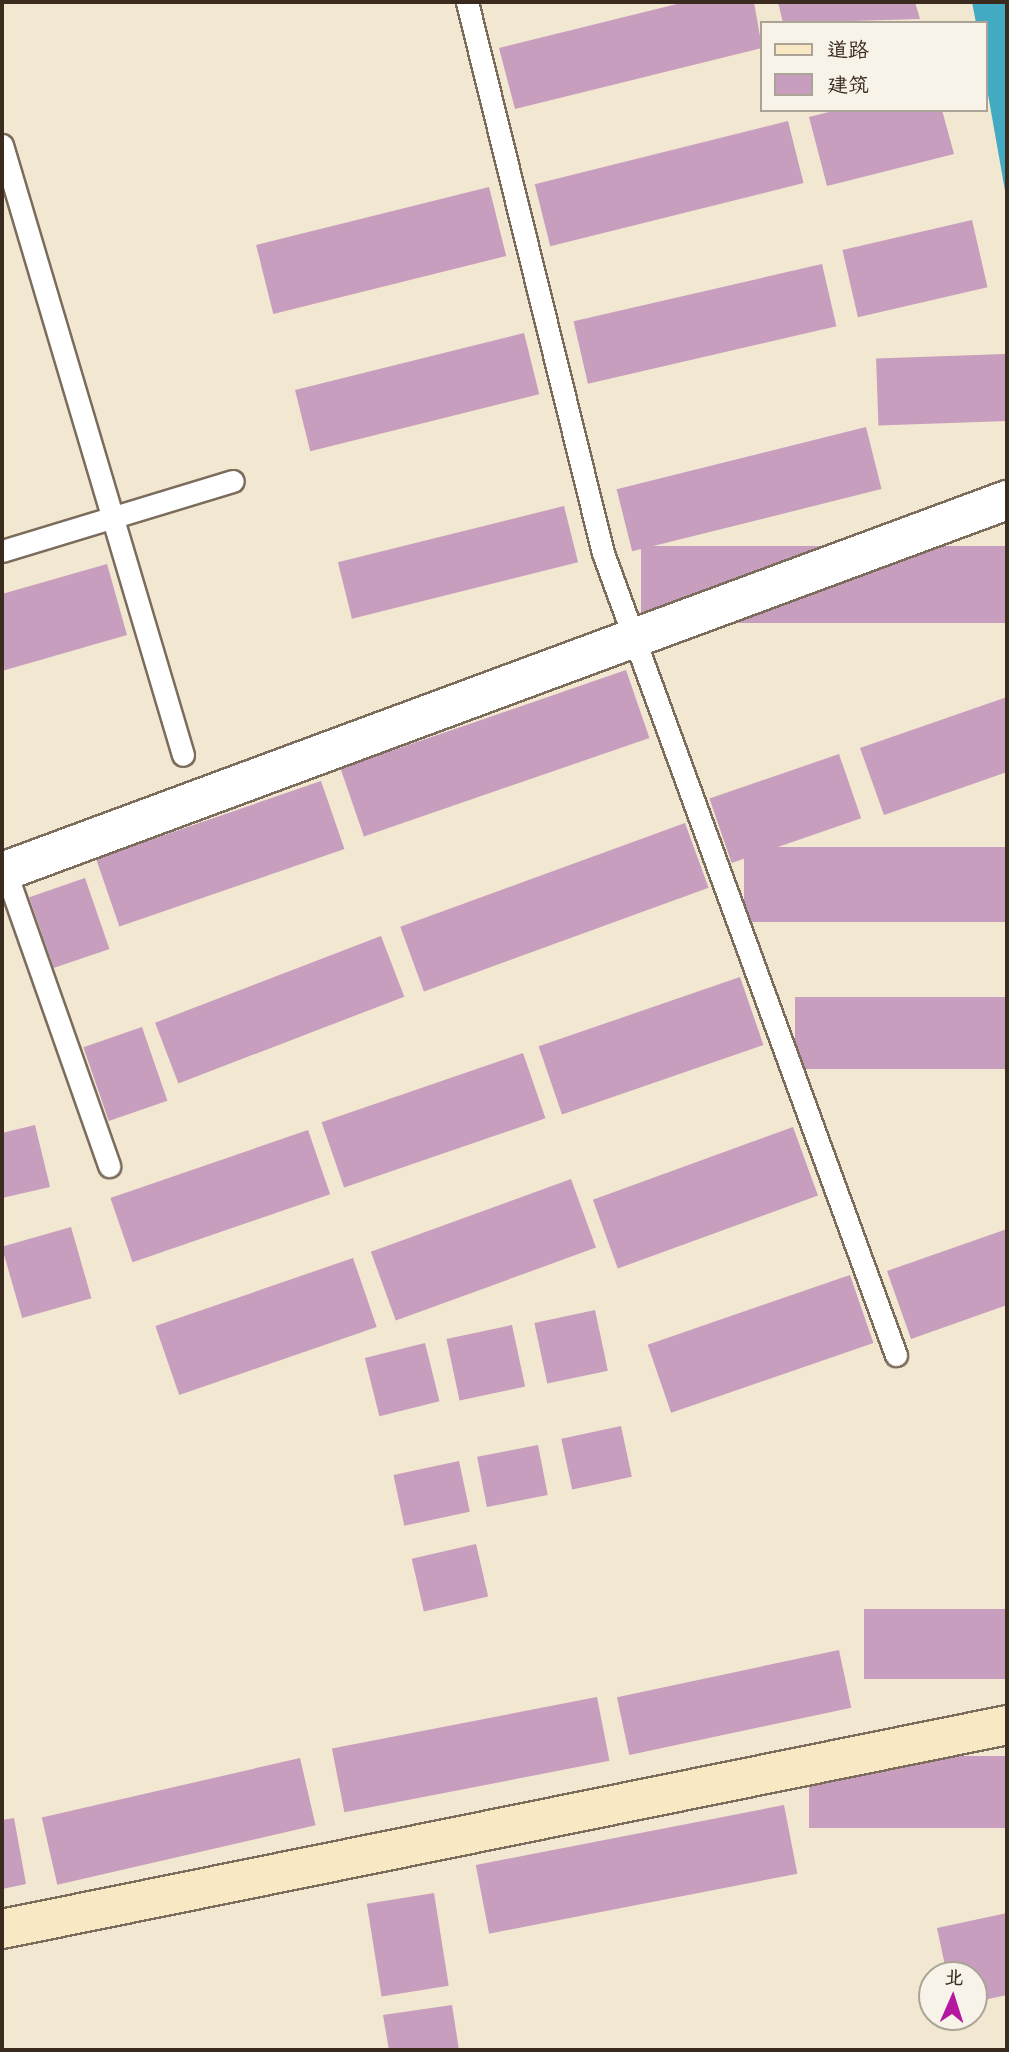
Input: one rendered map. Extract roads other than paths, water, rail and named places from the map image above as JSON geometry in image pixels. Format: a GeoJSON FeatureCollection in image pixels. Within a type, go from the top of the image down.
{"type":"FeatureCollection","features":[{"type":"Feature","properties":{"kind":"street"},"geometry":{"type":"LineString","coordinates":[[4,871],[1007,500]]}},
{"type":"Feature","properties":{"kind":"street"},"geometry":{"type":"LineString","coordinates":[[2,1929],[1007,1725]]}},
{"type":"Feature","properties":{"kind":"lane"},"geometry":{"type":"LineString","coordinates":[[467,2],[603,553],[896,1355]]}},
{"type":"Feature","properties":{"kind":"lane"},"geometry":{"type":"LineString","coordinates":[[2,145],[183,755]]}},
{"type":"Feature","properties":{"kind":"lane"},"geometry":{"type":"LineString","coordinates":[[2,551],[233,481]]}},
{"type":"Feature","properties":{"kind":"lane"},"geometry":{"type":"LineString","coordinates":[[4,871],[108,1166]]}},
{"type":"Feature","properties":{"kind":"water"},"geometry":{"type":"Polygon","coordinates":[[[972,2],[1005,2],[1007,202],[988,94],[988,21],[976,21],[972,2]]]}}]}
